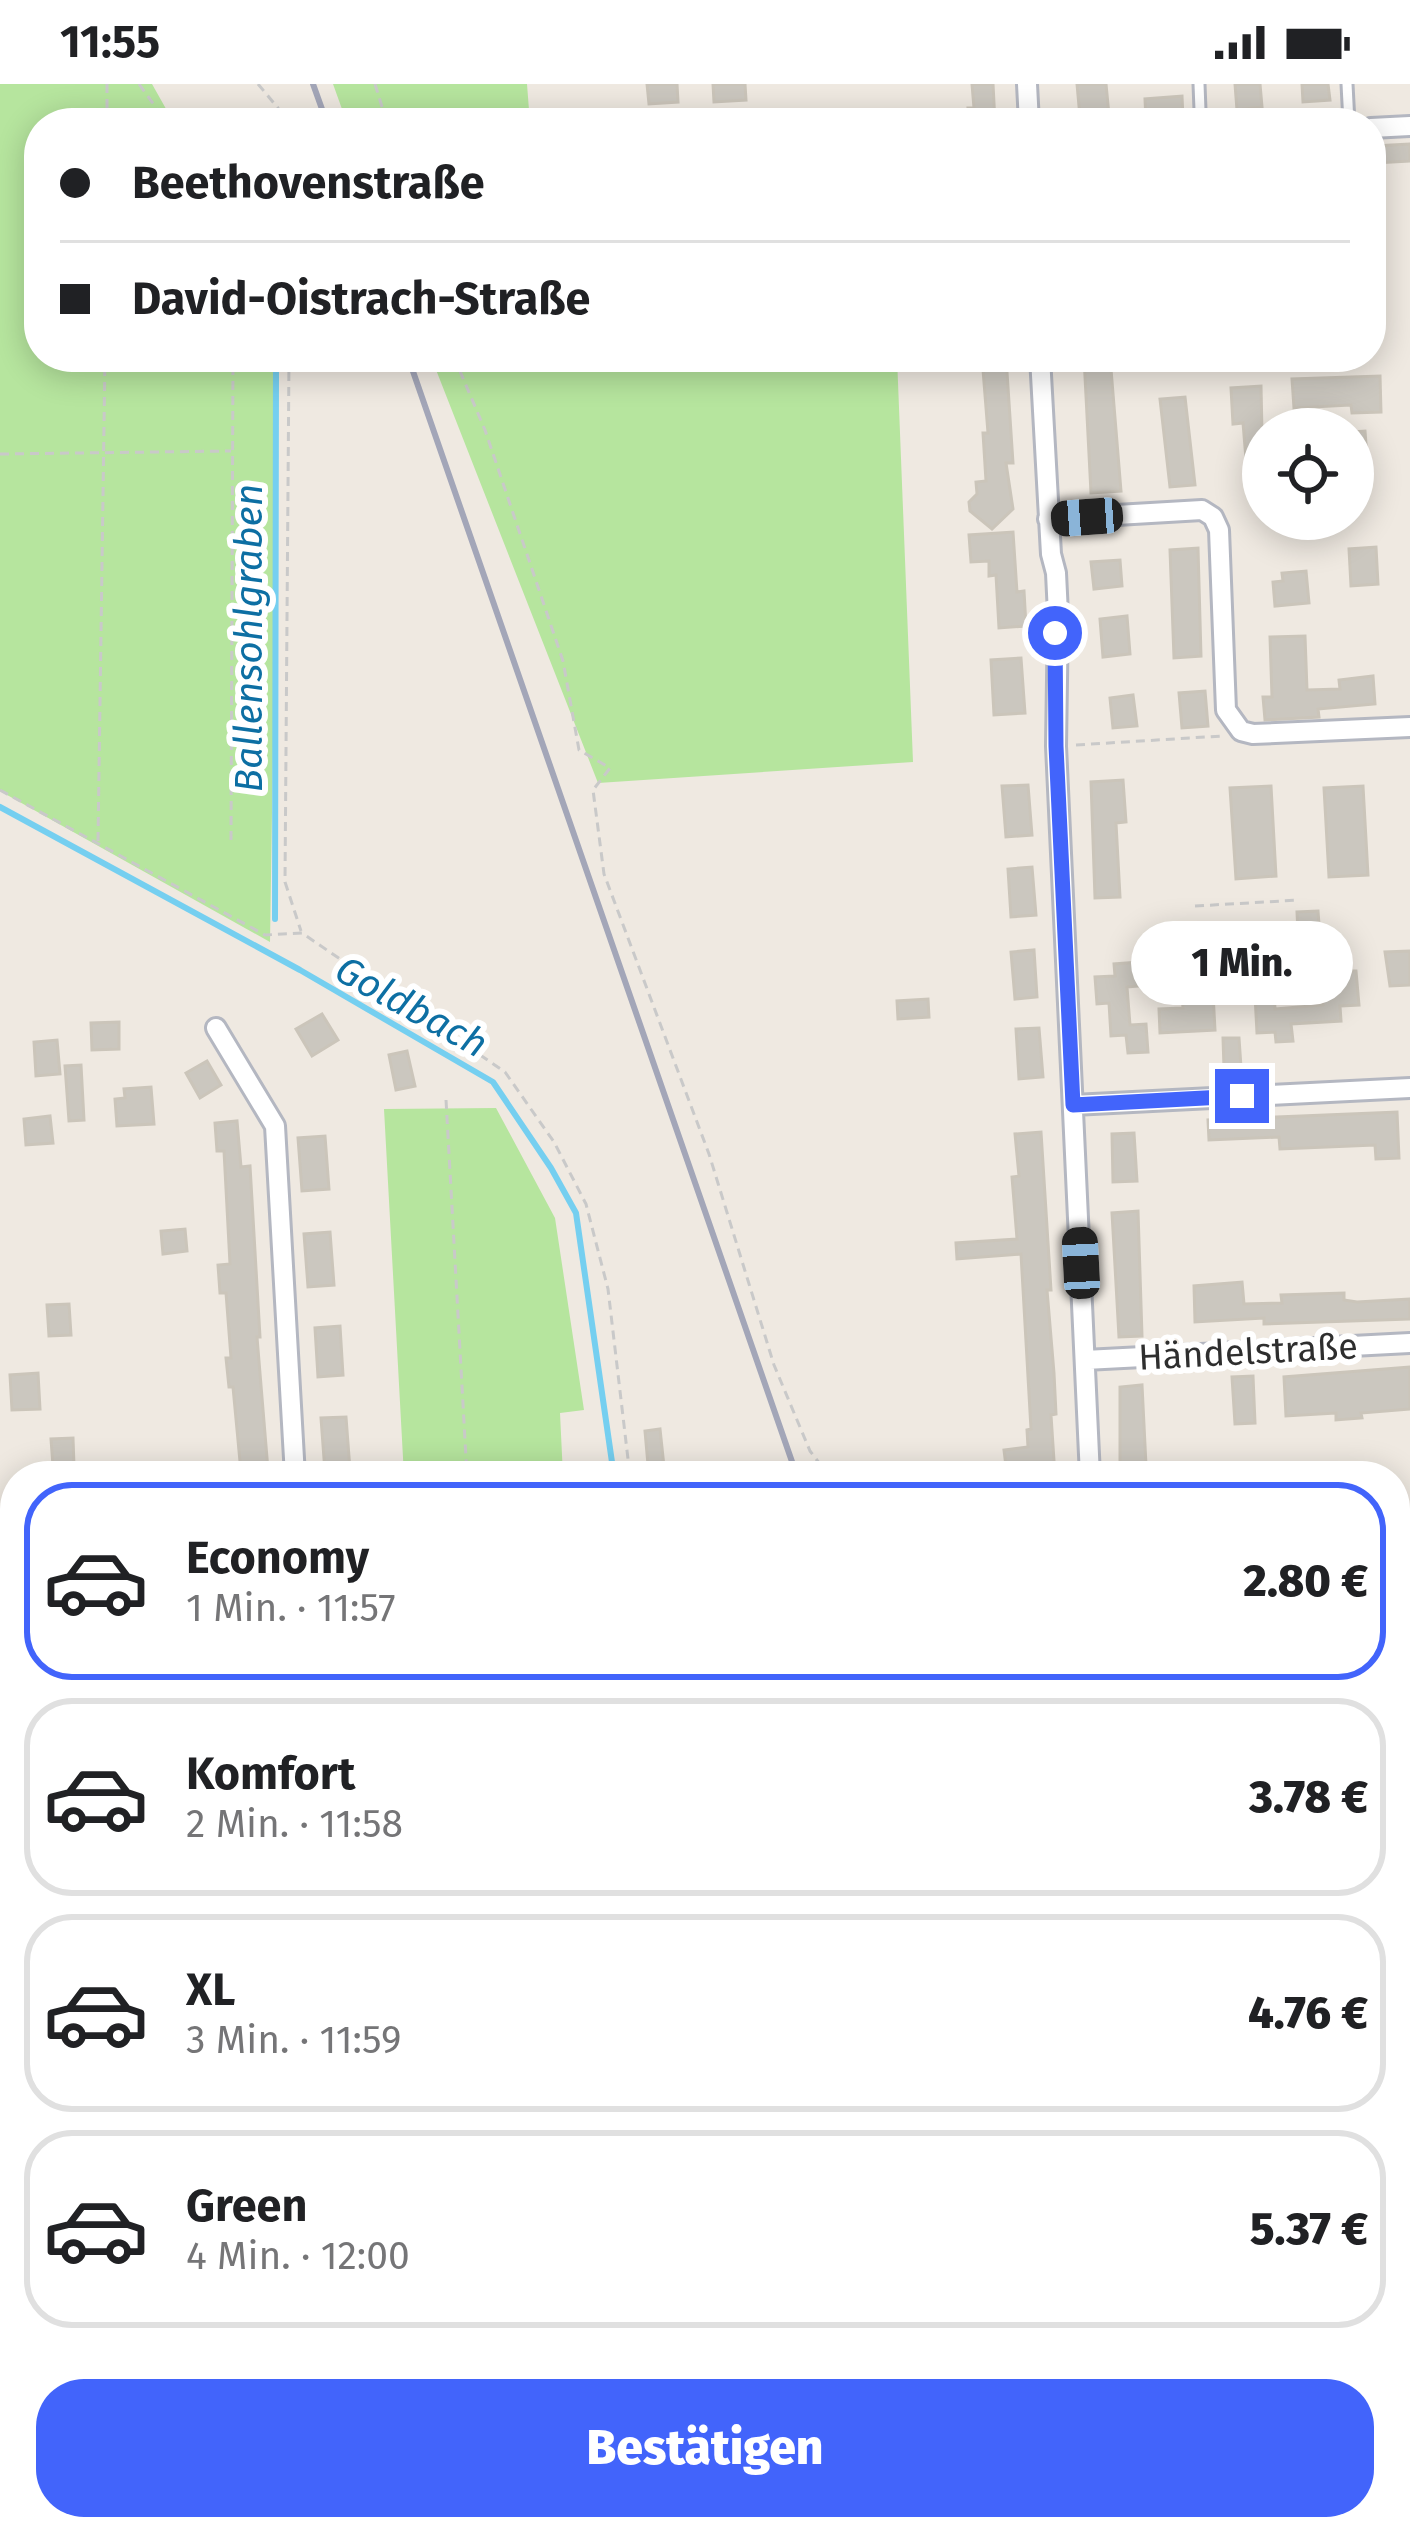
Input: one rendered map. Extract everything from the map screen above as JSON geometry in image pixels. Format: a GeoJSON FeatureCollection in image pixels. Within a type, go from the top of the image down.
{"type":"FeatureCollection","features":[{"type":"Feature","properties":{"kind":"street"},"geometry":{"type":"LineString","coordinates":[[1041,372],[1058,614],[1056,746],[1089,1461]]}},
{"type":"Feature","properties":{"kind":"street"},"geometry":{"type":"LineString","coordinates":[[1048,519],[1202,510],[1213,517],[1219,530],[1226,710],[1241,731],[1410,727]]}},
{"type":"Feature","properties":{"kind":"street"},"geometry":{"type":"LineString","coordinates":[[216,1028],[275,1126],[294,1461]]}},
{"type":"Feature","properties":{"kind":"street"},"geometry":{"type":"LineString","coordinates":[[1073,1105],[1410,1088]]}},
{"type":"Feature","properties":{"kind":"street","name":"Händelstraße"},"geometry":{"type":"LineString","coordinates":[[1085,1360],[1410,1343]]}},
{"type":"Feature","properties":{"kind":"path"},"geometry":{"type":"LineString","coordinates":[[258,84],[278,108]]}},
{"type":"Feature","properties":{"kind":"path"},"geometry":{"type":"LineString","coordinates":[[98,844],[105,372]]}},
{"type":"Feature","properties":{"kind":"path"},"geometry":{"type":"LineString","coordinates":[[231,841],[233,372]]}},
{"type":"Feature","properties":{"kind":"path"},"geometry":{"type":"LineString","coordinates":[[289,372],[285,882],[302,933],[505,1072],[554,1142],[586,1204],[608,1289],[628,1461]]}},
{"type":"Feature","properties":{"kind":"path"},"geometry":{"type":"LineString","coordinates":[[460,372],[492,449],[563,661],[579,750],[610,769],[592,790],[604,874],[709,1154],[774,1366],[819,1461]]}},
{"type":"Feature","properties":{"kind":"path"},"geometry":{"type":"LineString","coordinates":[[0,454],[233,451]]}},
{"type":"Feature","properties":{"kind":"path"},"geometry":{"type":"LineString","coordinates":[[1056,746],[1209,740],[1241,731]]}},
{"type":"Feature","properties":{"kind":"path"},"geometry":{"type":"LineString","coordinates":[[0,790],[265,935],[302,933]]}},
{"type":"Feature","properties":{"kind":"path"},"geometry":{"type":"LineString","coordinates":[[1195,906],[1299,900]]}},
{"type":"Feature","properties":{"kind":"path"},"geometry":{"type":"LineString","coordinates":[[446,1100],[466,1461]]}},
{"type":"Feature","properties":{"kind":"green space"},"geometry":{"type":"Polygon","coordinates":[[[0,84],[152,84],[166,108],[24,108],[24,372],[279,372],[270,942],[0,791],[0,84]]]}},
{"type":"Feature","properties":{"kind":"green space"},"geometry":{"type":"Polygon","coordinates":[[[333,84],[527,84],[529,108],[342,108],[333,84]]]}},
{"type":"Feature","properties":{"kind":"green space"},"geometry":{"type":"Polygon","coordinates":[[[437,372],[898,372],[913,762],[598,783],[437,372]]]}},
{"type":"Feature","properties":{"kind":"green space"},"geometry":{"type":"Polygon","coordinates":[[[496,1108],[555,1218],[584,1410],[560,1413],[562,1461],[403,1461],[384,1109],[496,1108]]]}},
{"type":"Feature","properties":{"kind":"building"},"geometry":{"type":"Polygon","coordinates":[[[647,84],[677,84],[678,102],[649,104],[647,84]]]}},
{"type":"Feature","properties":{"kind":"building"},"geometry":{"type":"Polygon","coordinates":[[[713,84],[745,84],[746,100],[714,102],[713,84]]]}},
{"type":"Feature","properties":{"kind":"building"},"geometry":{"type":"Polygon","coordinates":[[[972,84],[993,84],[994,108],[974,108],[972,84]]]}},
{"type":"Feature","properties":{"kind":"building"},"geometry":{"type":"Polygon","coordinates":[[[1077,84],[1106,84],[1108,108],[1079,108],[1077,84]]]}},
{"type":"Feature","properties":{"kind":"building"},"geometry":{"type":"Polygon","coordinates":[[[1235,84],[1260,84],[1262,107],[1237,108],[1235,84]]]}},
{"type":"Feature","properties":{"kind":"building"},"geometry":{"type":"Polygon","coordinates":[[[1302,84],[1328,84],[1330,100],[1303,102],[1302,84]]]}},
{"type":"Feature","properties":{"kind":"building"},"geometry":{"type":"Polygon","coordinates":[[[1182,96],[1183,108],[1145,108],[1145,99],[1182,96]]]}},
{"type":"Feature","properties":{"kind":"building"},"geometry":{"type":"Polygon","coordinates":[[[1410,144],[1410,161],[1386,162],[1386,145],[1410,144]]]}},
{"type":"Feature","properties":{"kind":"building"},"geometry":{"type":"Polygon","coordinates":[[[983,372],[1007,372],[1013,463],[1006,463],[1013,509],[992,529],[970,511],[969,502],[977,494],[976,482],[986,481],[983,433],[988,433],[983,372]]]}},
{"type":"Feature","properties":{"kind":"building"},"geometry":{"type":"Polygon","coordinates":[[[1085,372],[1111,372],[1121,491],[1091,493],[1085,372]]]}},
{"type":"Feature","properties":{"kind":"building"},"geometry":{"type":"Polygon","coordinates":[[[1380,376],[1381,412],[1351,405],[1294,408],[1292,379],[1380,376]]]}},
{"type":"Feature","properties":{"kind":"building"},"geometry":{"type":"Polygon","coordinates":[[[1261,386],[1261,408],[1242,408],[1242,423],[1233,424],[1231,388],[1261,386]]]}},
{"type":"Feature","properties":{"kind":"building"},"geometry":{"type":"Polygon","coordinates":[[[1185,397],[1195,485],[1170,487],[1160,399],[1185,397]]]}},
{"type":"Feature","properties":{"kind":"building"},"geometry":{"type":"Polygon","coordinates":[[[1013,532],[1017,592],[1024,591],[1026,626],[999,628],[996,575],[989,576],[989,561],[971,562],[969,535],[1013,532]]]}},
{"type":"Feature","properties":{"kind":"building"},"geometry":{"type":"Polygon","coordinates":[[[1376,547],[1378,584],[1351,586],[1349,549],[1376,547]]]}},
{"type":"Feature","properties":{"kind":"building"},"geometry":{"type":"Polygon","coordinates":[[[1198,548],[1201,656],[1174,658],[1170,550],[1198,548]]]}},
{"type":"Feature","properties":{"kind":"building"},"geometry":{"type":"Polygon","coordinates":[[[1120,560],[1122,586],[1094,589],[1091,562],[1120,560]]]}},
{"type":"Feature","properties":{"kind":"building"},"geometry":{"type":"Polygon","coordinates":[[[1306,571],[1309,603],[1275,606],[1273,582],[1283,581],[1282,573],[1306,571]]]}},
{"type":"Feature","properties":{"kind":"building"},"geometry":{"type":"Polygon","coordinates":[[[1127,616],[1130,654],[1103,657],[1100,619],[1127,616]]]}},
{"type":"Feature","properties":{"kind":"building"},"geometry":{"type":"Polygon","coordinates":[[[1305,636],[1307,690],[1340,689],[1339,680],[1373,676],[1375,704],[1318,709],[1319,717],[1265,720],[1263,697],[1272,697],[1270,637],[1305,636]]]}},
{"type":"Feature","properties":{"kind":"building"},"geometry":{"type":"Polygon","coordinates":[[[1021,658],[1025,713],[994,715],[991,660],[1021,658]]]}},
{"type":"Feature","properties":{"kind":"building"},"geometry":{"type":"Polygon","coordinates":[[[1205,691],[1208,726],[1182,728],[1179,693],[1205,691]]]}},
{"type":"Feature","properties":{"kind":"building"},"geometry":{"type":"Polygon","coordinates":[[[1133,695],[1137,726],[1113,728],[1110,698],[1133,695]]]}},
{"type":"Feature","properties":{"kind":"building"},"geometry":{"type":"Polygon","coordinates":[[[1123,780],[1126,822],[1116,823],[1120,897],[1095,898],[1091,782],[1123,780]]]}},
{"type":"Feature","properties":{"kind":"building"},"geometry":{"type":"Polygon","coordinates":[[[1028,785],[1032,835],[1006,837],[1002,786],[1028,785]]]}},
{"type":"Feature","properties":{"kind":"building"},"geometry":{"type":"Polygon","coordinates":[[[1271,786],[1276,876],[1236,879],[1230,788],[1271,786]]]}},
{"type":"Feature","properties":{"kind":"building"},"geometry":{"type":"Polygon","coordinates":[[[1363,786],[1368,875],[1329,877],[1324,788],[1363,786]]]}},
{"type":"Feature","properties":{"kind":"building"},"geometry":{"type":"Polygon","coordinates":[[[1032,867],[1036,915],[1011,917],[1008,869],[1032,867]]]}},
{"type":"Feature","properties":{"kind":"building"},"geometry":{"type":"Polygon","coordinates":[[[1318,911],[1321,950],[1337,949],[1338,966],[1350,965],[1350,971],[1356,971],[1359,1005],[1340,1006],[1341,1021],[1291,1024],[1293,1041],[1276,1042],[1275,1032],[1257,1033],[1255,995],[1246,996],[1244,960],[1299,954],[1297,912],[1318,911]],[[1320,971],[1273,974],[1275,1009],[1323,1005],[1320,971]]]}},
{"type":"Feature","properties":{"kind":"building"},"geometry":{"type":"Polygon","coordinates":[[[1034,950],[1037,997],[1015,999],[1011,952],[1034,950]]]}},
{"type":"Feature","properties":{"kind":"building"},"geometry":{"type":"Polygon","coordinates":[[[1410,951],[1410,985],[1390,986],[1385,952],[1410,951]]]}},
{"type":"Feature","properties":{"kind":"building"},"geometry":{"type":"Polygon","coordinates":[[[1193,958],[1193,975],[1150,977],[1151,985],[1127,987],[1130,1025],[1146,1024],[1148,1052],[1128,1053],[1126,1035],[1111,1036],[1109,1003],[1097,1004],[1095,977],[1115,976],[1114,964],[1193,958]]]}},
{"type":"Feature","properties":{"kind":"building"},"geometry":{"type":"Polygon","coordinates":[[[1213,993],[1215,1030],[1160,1033],[1159,1009],[1183,1008],[1182,995],[1213,993]]]}},
{"type":"Feature","properties":{"kind":"building"},"geometry":{"type":"Polygon","coordinates":[[[928,999],[929,1017],[898,1019],[897,1001],[928,999]]]}},
{"type":"Feature","properties":{"kind":"building"},"geometry":{"type":"Polygon","coordinates":[[[322,1014],[338,1040],[312,1056],[296,1029],[322,1014]]]}},
{"type":"Feature","properties":{"kind":"building"},"geometry":{"type":"Polygon","coordinates":[[[119,1022],[119,1049],[92,1050],[91,1023],[119,1022]]]}},
{"type":"Feature","properties":{"kind":"building"},"geometry":{"type":"Polygon","coordinates":[[[1039,1028],[1043,1077],[1019,1079],[1016,1029],[1039,1028]]]}},
{"type":"Feature","properties":{"kind":"building"},"geometry":{"type":"Polygon","coordinates":[[[1223,1038],[1239,1038],[1241,1067],[1224,1068],[1223,1038]]]}},
{"type":"Feature","properties":{"kind":"building"},"geometry":{"type":"Polygon","coordinates":[[[57,1040],[60,1074],[36,1076],[34,1042],[57,1040]]]}},
{"type":"Feature","properties":{"kind":"building"},"geometry":{"type":"Polygon","coordinates":[[[407,1051],[415,1086],[396,1090],[389,1055],[407,1051]]]}},
{"type":"Feature","properties":{"kind":"building"},"geometry":{"type":"Polygon","coordinates":[[[207,1061],[221,1085],[200,1098],[186,1073],[207,1061]]]}},
{"type":"Feature","properties":{"kind":"building"},"geometry":{"type":"Polygon","coordinates":[[[81,1065],[84,1120],[69,1121],[65,1066],[81,1065]]]}},
{"type":"Feature","properties":{"kind":"building"},"geometry":{"type":"Polygon","coordinates":[[[151,1087],[154,1124],[117,1126],[115,1099],[125,1098],[124,1089],[151,1087]]]}},
{"type":"Feature","properties":{"kind":"building"},"geometry":{"type":"Polygon","coordinates":[[[1397,1112],[1399,1158],[1376,1159],[1375,1145],[1280,1149],[1279,1137],[1209,1140],[1208,1120],[1397,1112]]]}},
{"type":"Feature","properties":{"kind":"building"},"geometry":{"type":"Polygon","coordinates":[[[50,1116],[53,1143],[26,1145],[24,1119],[50,1116]]]}},
{"type":"Feature","properties":{"kind":"building"},"geometry":{"type":"Polygon","coordinates":[[[237,1121],[241,1167],[250,1166],[267,1461],[240,1461],[226,1358],[231,1358],[226,1293],[220,1293],[218,1265],[230,1264],[224,1151],[217,1151],[215,1123],[237,1121]]]}},
{"type":"Feature","properties":{"kind":"building"},"geometry":{"type":"Polygon","coordinates":[[[1041,1132],[1056,1414],[1051,1415],[1054,1461],[1005,1461],[1004,1450],[1028,1447],[1027,1430],[1031,1429],[1021,1254],[957,1259],[956,1243],[1017,1239],[1012,1177],[1019,1176],[1015,1134],[1041,1132]]]}},
{"type":"Feature","properties":{"kind":"building"},"geometry":{"type":"Polygon","coordinates":[[[1134,1133],[1137,1181],[1113,1182],[1112,1134],[1134,1133]]]}},
{"type":"Feature","properties":{"kind":"building"},"geometry":{"type":"Polygon","coordinates":[[[325,1136],[329,1189],[302,1191],[298,1138],[325,1136]]]}},
{"type":"Feature","properties":{"kind":"building"},"geometry":{"type":"Polygon","coordinates":[[[1138,1211],[1142,1336],[1119,1337],[1112,1213],[1138,1211]]]}},
{"type":"Feature","properties":{"kind":"building"},"geometry":{"type":"Polygon","coordinates":[[[185,1229],[187,1251],[163,1254],[161,1231],[185,1229]]]}},
{"type":"Feature","properties":{"kind":"building"},"geometry":{"type":"Polygon","coordinates":[[[330,1232],[334,1285],[308,1287],[304,1234],[330,1232]]]}},
{"type":"Feature","properties":{"kind":"building"},"geometry":{"type":"Polygon","coordinates":[[[1242,1282],[1244,1304],[1282,1303],[1281,1295],[1344,1293],[1344,1300],[1357,1302],[1410,1299],[1410,1319],[1195,1322],[1194,1286],[1242,1282]]]}},
{"type":"Feature","properties":{"kind":"building"},"geometry":{"type":"Polygon","coordinates":[[[69,1304],[71,1335],[49,1336],[47,1305],[69,1304]]]}},
{"type":"Feature","properties":{"kind":"building"},"geometry":{"type":"Polygon","coordinates":[[[340,1326],[343,1375],[318,1377],[315,1328],[340,1326]]]}},
{"type":"Feature","properties":{"kind":"building"},"geometry":{"type":"Polygon","coordinates":[[[1410,1367],[1410,1409],[1336,1420],[1336,1413],[1286,1416],[1284,1377],[1410,1367]]]}},
{"type":"Feature","properties":{"kind":"building"},"geometry":{"type":"Polygon","coordinates":[[[38,1373],[40,1409],[12,1410],[10,1375],[38,1373]]]}},
{"type":"Feature","properties":{"kind":"building"},"geometry":{"type":"Polygon","coordinates":[[[1253,1376],[1255,1423],[1235,1424],[1232,1377],[1253,1376]]]}},
{"type":"Feature","properties":{"kind":"building"},"geometry":{"type":"Polygon","coordinates":[[[1142,1385],[1146,1461],[1120,1461],[1120,1387],[1142,1385]]]}},
{"type":"Feature","properties":{"kind":"building"},"geometry":{"type":"Polygon","coordinates":[[[346,1417],[349,1461],[324,1461],[321,1418],[346,1417]]]}},
{"type":"Feature","properties":{"kind":"building"},"geometry":{"type":"Polygon","coordinates":[[[660,1429],[663,1461],[648,1461],[645,1431],[660,1429]]]}},
{"type":"Feature","properties":{"kind":"building"},"geometry":{"type":"Polygon","coordinates":[[[73,1438],[74,1461],[53,1461],[51,1439],[73,1438]]]}},
{"type":"Feature","properties":{"kind":"waterway","name":"Ballensohlgraben"},"geometry":{"type":"LineString","coordinates":[[275,919],[276,372]]}},
{"type":"Feature","properties":{"kind":"waterway","name":"Goldbach"},"geometry":{"type":"LineString","coordinates":[[0,807],[300,970],[493,1082],[576,1213],[612,1461]]}},
{"type":"Feature","properties":{"kind":"railway"},"geometry":{"type":"LineString","coordinates":[[313,84],[322,108]]}},
{"type":"Feature","properties":{"kind":"railway"},"geometry":{"type":"LineString","coordinates":[[413,372],[792,1461]]}},
{"type":"Feature","properties":{"kind":"route"},"geometry":{"type":"LineString","coordinates":[[1055,633],[1073,1105],[1242,1096]]}}]}
